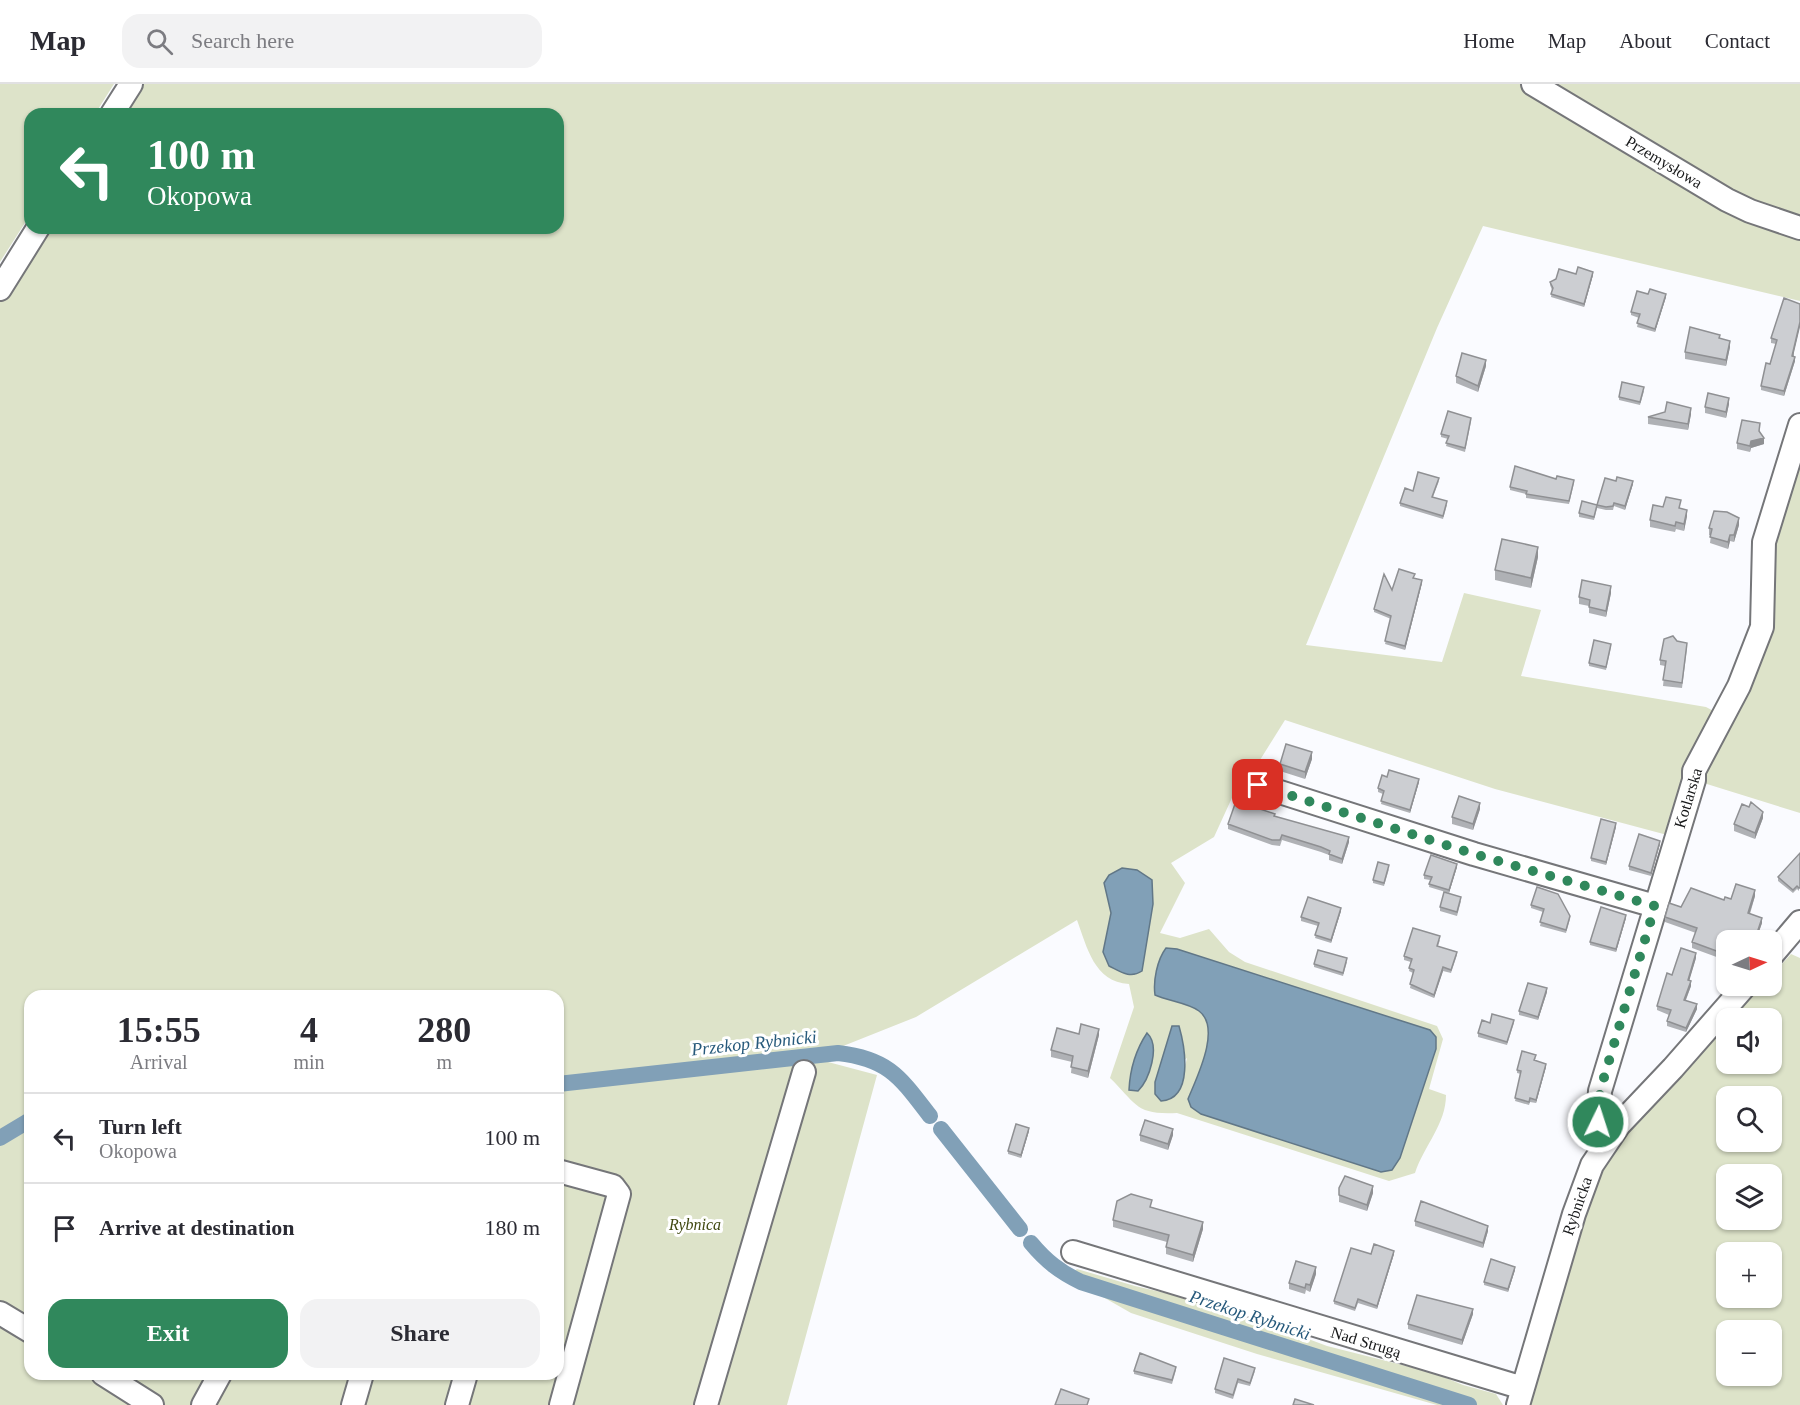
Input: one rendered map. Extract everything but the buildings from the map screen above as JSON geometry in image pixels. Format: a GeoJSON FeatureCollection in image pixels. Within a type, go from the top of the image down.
{"type":"FeatureCollection","features":[{"type":"Feature","properties":{"kind":"street"},"geometry":{"type":"LineString","coordinates":[[116,108],[131,84]]}},
{"type":"Feature","properties":{"kind":"street","name":"Przemysłowa"},"geometry":{"type":"LineString","coordinates":[[1533,84],[1727,200],[1750,211],[1800,228]]}},
{"type":"Feature","properties":{"kind":"street"},"geometry":{"type":"LineString","coordinates":[[0,289],[34,234]]}},
{"type":"Feature","properties":{"kind":"street","name":"Kotlarska"},"geometry":{"type":"LineString","coordinates":[[1605,1143],[1598,1122],[1600,1091],[1694,780],[1694,771],[1739,686],[1762,627],[1764,542],[1800,425]]}},
{"type":"Feature","properties":{"kind":"street"},"geometry":{"type":"LineString","coordinates":[[1258,785],[1474,854],[1655,906]]}},
{"type":"Feature","properties":{"kind":"street"},"geometry":{"type":"LineString","coordinates":[[1782,946],[1796,933]]}},
{"type":"Feature","properties":{"kind":"street","name":"Rybnicka"},"geometry":{"type":"LineString","coordinates":[[1520,1397],[1583,1185],[1605,1143],[1736,996]]}},
{"type":"Feature","properties":{"kind":"street"},"geometry":{"type":"LineString","coordinates":[[706,1405],[804,1072]]}},
{"type":"Feature","properties":{"kind":"street"},"geometry":{"type":"LineString","coordinates":[[561,1405],[619,1194],[613,1186],[564,1173]]}},
{"type":"Feature","properties":{"kind":"street","name":"Nad Strugą"},"geometry":{"type":"LineString","coordinates":[[1073,1252],[1520,1397]]}},
{"type":"Feature","properties":{"kind":"street"},"geometry":{"type":"LineString","coordinates":[[0,1313],[24,1327]]}},
{"type":"Feature","properties":{"kind":"street"},"geometry":{"type":"LineString","coordinates":[[113,1380],[152,1405]]}},
{"type":"Feature","properties":{"kind":"street"},"geometry":{"type":"LineString","coordinates":[[202,1405],[216,1380]]}},
{"type":"Feature","properties":{"kind":"street"},"geometry":{"type":"LineString","coordinates":[[353,1405],[360,1380]]}},
{"type":"Feature","properties":{"kind":"street"},"geometry":{"type":"LineString","coordinates":[[457,1405],[464,1380]]}},
{"type":"Feature","properties":{"kind":"green space"},"geometry":{"type":"Polygon","coordinates":[[[0,84],[114,84],[99,108],[24,108],[24,224],[0,262],[0,84]]]}},
{"type":"Feature","properties":{"kind":"green space","name":"Rybnica"},"geometry":{"type":"Polygon","coordinates":[[[136,84],[1800,84],[1800,301],[1483,226],[1437,328],[1306,645],[1442,662],[1464,593],[1541,610],[1521,676],[1706,707],[1721,715],[1671,836],[1495,789],[1285,720],[1250,776],[1236,789],[1214,837],[1171,863],[1185,883],[1160,933],[1180,938],[1209,929],[1229,952],[1245,962],[1437,1026],[1443,1039],[1429,1089],[1446,1095],[1445,1106],[1439,1125],[1415,1173],[1389,1181],[1177,1113],[1153,1112],[1138,1106],[1110,1078],[1134,1007],[1129,984],[1117,982],[1100,970],[1089,952],[1077,920],[916,1017],[813,1058],[877,1075],[787,1405],[0,1405],[0,296],[40,234],[564,234],[564,108],[121,108],[136,84]],[[1177,949],[1155,995],[1195,1008],[1205,1019],[1208,1041],[1201,1067],[1188,1099],[1201,1114],[1381,1172],[1392,1170],[1400,1158],[1436,1049],[1436,1037],[1430,1030],[1177,949]],[[1187,1058],[1155,1082],[1178,1094],[1187,1058]]]}},
{"type":"Feature","properties":{"kind":"green space"},"geometry":{"type":"Polygon","coordinates":[[[1800,443],[1800,813],[1694,780],[1731,719],[1767,551],[1800,443]]]}},
{"type":"Feature","properties":{"kind":"green space"},"geometry":{"type":"Polygon","coordinates":[[[1791,954],[1800,958],[1800,1405],[1529,1405],[1588,1198],[1604,1163],[1622,1136],[1716,1035],[1716,1074],[1782,1074],[1782,1008],[1741,1008],[1752,996],[1782,996],[1782,964],[1791,954]]]}},
{"type":"Feature","properties":{"kind":"green space"},"geometry":{"type":"Polygon","coordinates":[[[1077,1269],[1135,1286],[1221,1306],[1327,1346],[1434,1373],[1463,1385],[1496,1394],[1503,1405],[1437,1405],[1257,1354],[1131,1313],[1096,1293],[1073,1285],[1072,1273],[1077,1269]]]}},
{"type":"Feature","properties":{"kind":"water"},"geometry":{"type":"Polygon","coordinates":[[[1122,868],[1137,870],[1152,880],[1153,904],[1142,971],[1133,974],[1126,974],[1109,966],[1103,952],[1111,913],[1104,883],[1109,875],[1122,868]]]}},
{"type":"Feature","properties":{"kind":"water"},"geometry":{"type":"Polygon","coordinates":[[[1166,948],[1177,949],[1430,1030],[1436,1037],[1436,1049],[1400,1158],[1392,1170],[1381,1172],[1201,1114],[1191,1107],[1188,1099],[1205,1054],[1208,1029],[1205,1019],[1195,1008],[1155,995],[1156,971],[1166,948]]]}},
{"type":"Feature","properties":{"kind":"water"},"geometry":{"type":"Polygon","coordinates":[[[1172,1026],[1179,1026],[1185,1071],[1179,1091],[1171,1098],[1161,1101],[1155,1094],[1155,1082],[1172,1026]]]}},
{"type":"Feature","properties":{"kind":"water"},"geometry":{"type":"Polygon","coordinates":[[[1147,1033],[1153,1046],[1152,1063],[1138,1091],[1129,1090],[1134,1060],[1147,1033]]]}},
{"type":"Feature","properties":{"kind":"waterway","name":"Przekop Rybnicki"},"geometry":{"type":"LineString","coordinates":[[564,1083],[838,1053],[882,1065],[901,1081],[930,1116]]}},
{"type":"Feature","properties":{"kind":"waterway","name":"Przekop Rybnicki"},"geometry":{"type":"LineString","coordinates":[[0,1138],[24,1124]]}},
{"type":"Feature","properties":{"kind":"waterway","name":"Przekop Rybnicki"},"geometry":{"type":"LineString","coordinates":[[941,1129],[1020,1229]]}},
{"type":"Feature","properties":{"kind":"waterway","name":"Przekop Rybnicki"},"geometry":{"type":"LineString","coordinates":[[1031,1243],[1054,1266],[1081,1282],[1469,1405]]}},
{"type":"Feature","properties":{"kind":"route"},"geometry":{"type":"LineString","coordinates":[[1258,785],[1474,854],[1655,906],[1600,1091],[1598,1122]]}}]}
